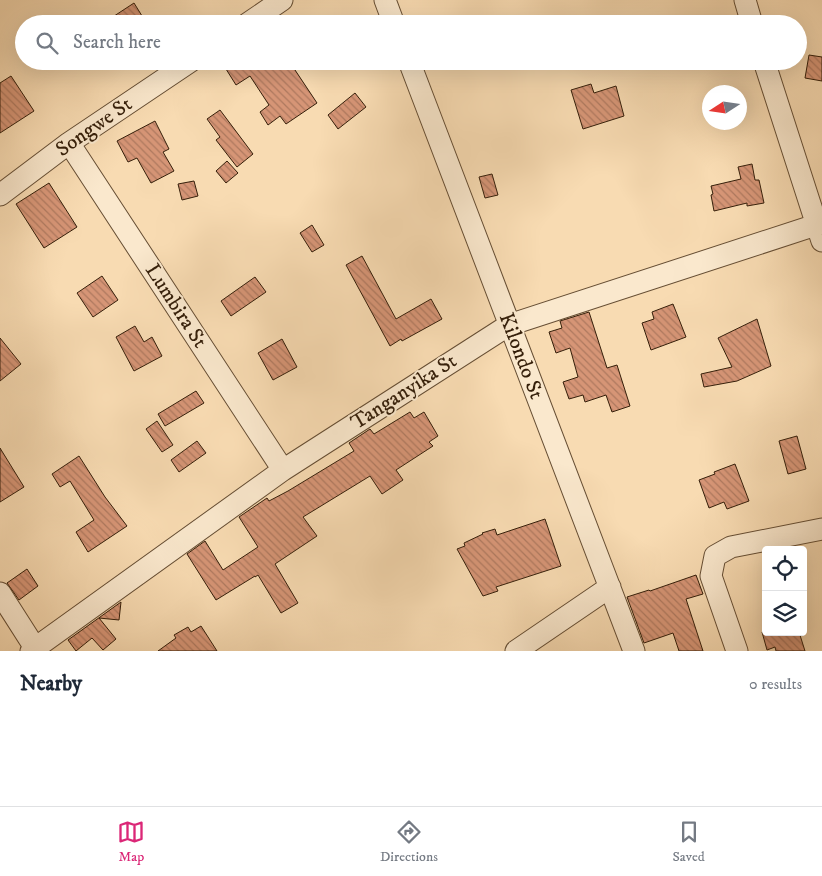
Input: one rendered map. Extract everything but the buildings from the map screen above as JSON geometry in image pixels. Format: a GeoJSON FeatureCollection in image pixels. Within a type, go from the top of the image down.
{"type":"FeatureCollection","features":[{"type":"Feature","properties":{"kind":"street"},"geometry":{"type":"LineString","coordinates":[[260,15],[282,0]]}},
{"type":"Feature","properties":{"kind":"street"},"geometry":{"type":"LineString","coordinates":[[385,0],[391,15]]}},
{"type":"Feature","properties":{"kind":"street"},"geometry":{"type":"LineString","coordinates":[[745,0],[749,15]]}},
{"type":"Feature","properties":{"kind":"street","name":"Songwe St"},"geometry":{"type":"LineString","coordinates":[[0,195],[69,143],[178,70]]}},
{"type":"Feature","properties":{"kind":"street","name":"Kilondo St"},"geometry":{"type":"LineString","coordinates":[[412,70],[634,651]]}},
{"type":"Feature","properties":{"kind":"street"},"geometry":{"type":"LineString","coordinates":[[767,70],[820,229]]}},
{"type":"Feature","properties":{"kind":"street","name":"Lumbira St"},"geometry":{"type":"LineString","coordinates":[[69,143],[283,470]]}},
{"type":"Feature","properties":{"kind":"street","name":"Tanganyika St"},"geometry":{"type":"LineString","coordinates":[[34,650],[283,470],[509,325],[820,229]]}},
{"type":"Feature","properties":{"kind":"street"},"geometry":{"type":"LineString","coordinates":[[738,651],[711,576],[716,556],[731,547],[822,529]]}},
{"type":"Feature","properties":{"kind":"street"},"geometry":{"type":"LineString","coordinates":[[516,651],[610,587]]}},
{"type":"Feature","properties":{"kind":"street"},"geometry":{"type":"LineString","coordinates":[[0,593],[34,650]]}}]}
